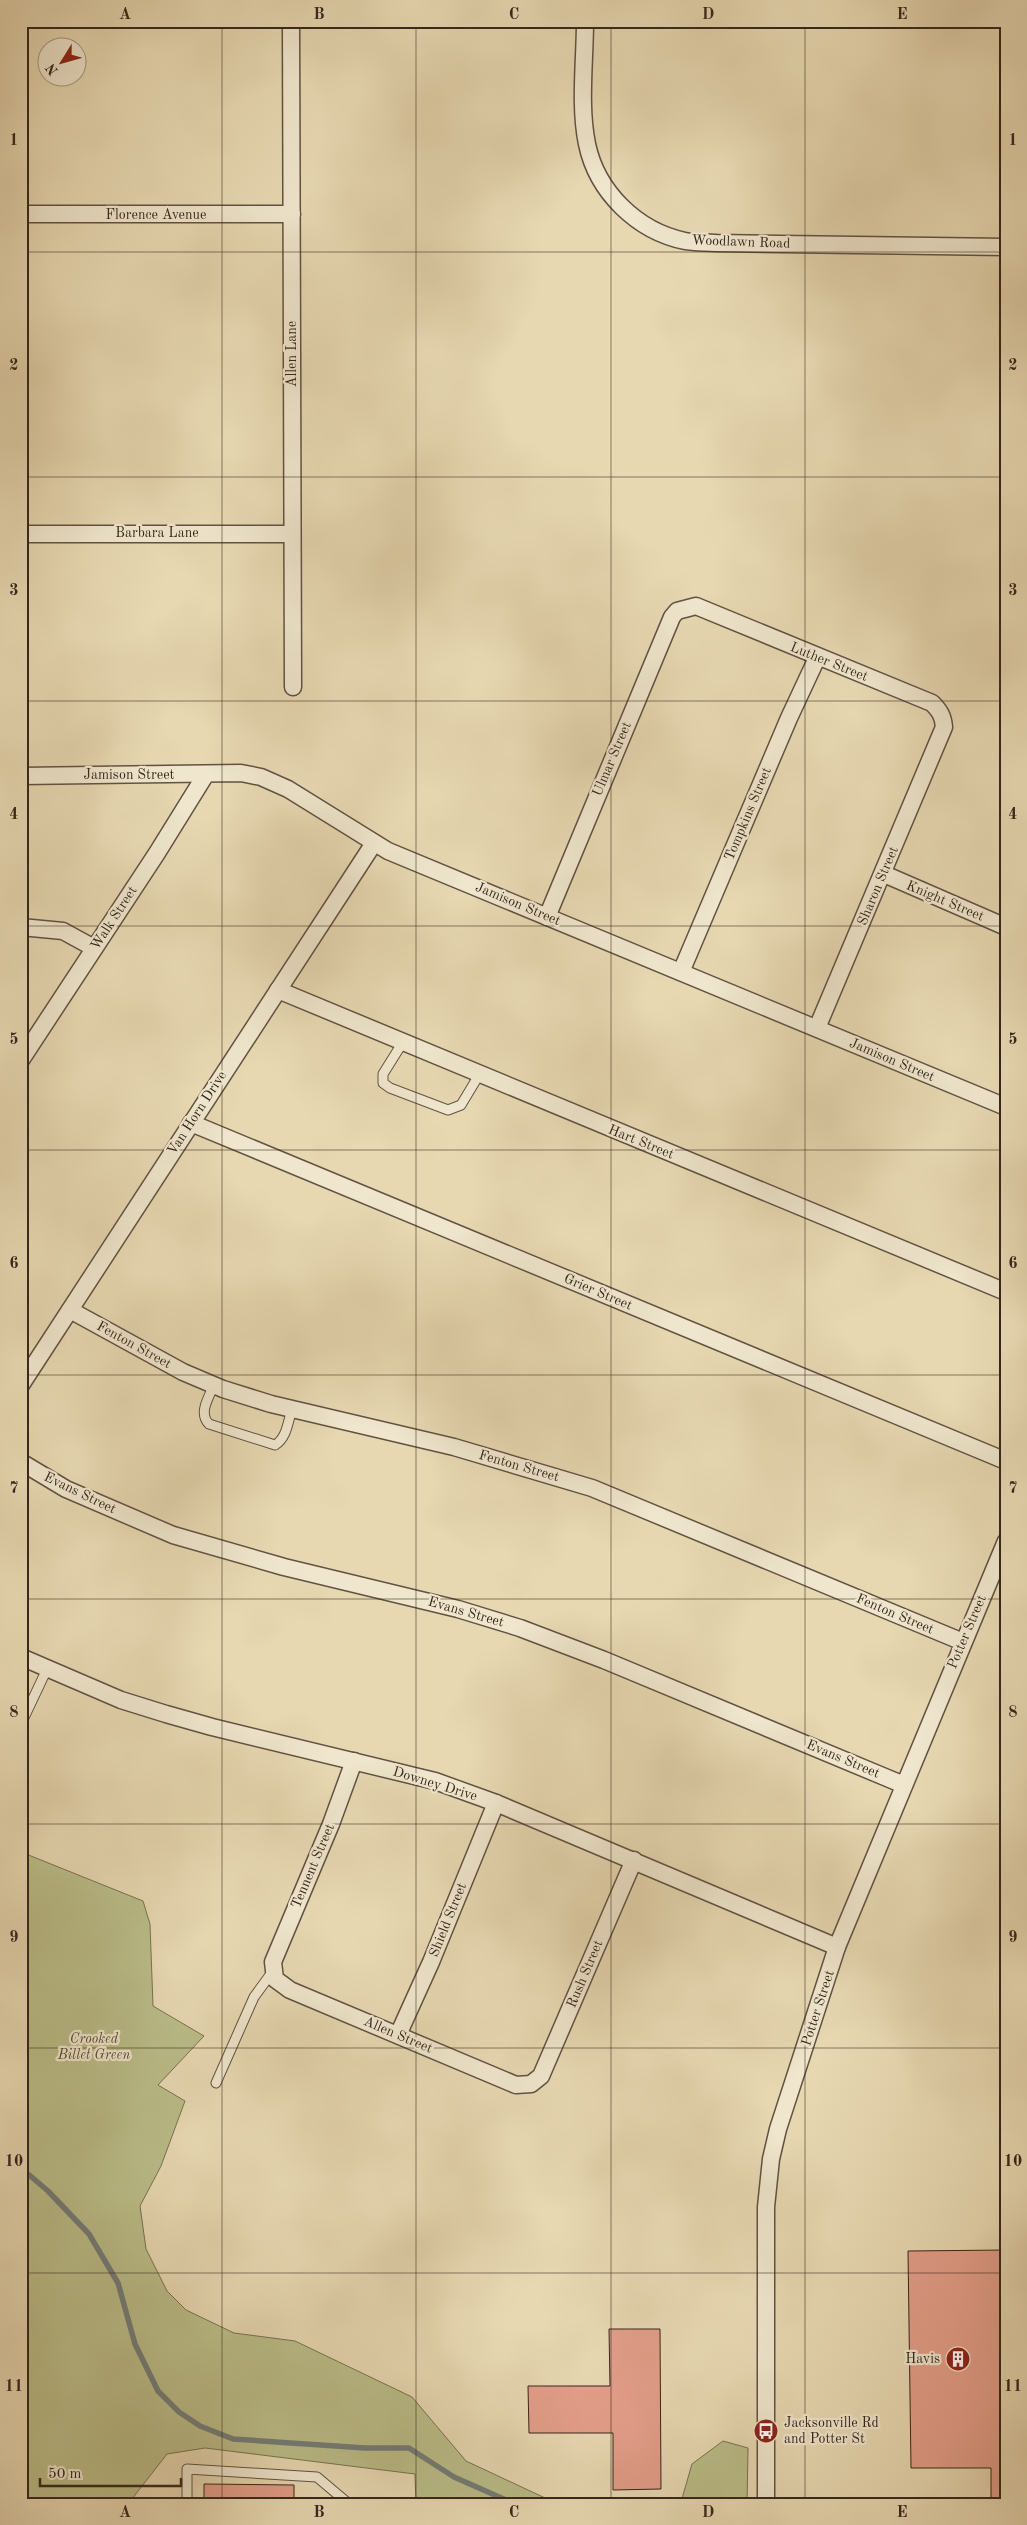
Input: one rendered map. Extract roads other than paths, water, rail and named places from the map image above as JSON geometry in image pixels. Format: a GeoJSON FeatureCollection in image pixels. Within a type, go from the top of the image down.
{"type":"FeatureCollection","features":[{"type":"Feature","properties":{"kind":"street","name":"Allen Lane"},"geometry":{"type":"LineString","coordinates":[[291,21],[293,687]]}},
{"type":"Feature","properties":{"kind":"street","name":"Woodlawn Road"},"geometry":{"type":"LineString","coordinates":[[585,21],[587,144],[594,168],[604,188],[621,207],[650,226],[686,241],[1006,247]]}},
{"type":"Feature","properties":{"kind":"street","name":"Florence Avenue"},"geometry":{"type":"LineString","coordinates":[[21,214],[292,214]]}},
{"type":"Feature","properties":{"kind":"street","name":"Barbara Lane"},"geometry":{"type":"LineString","coordinates":[[21,534],[292,534]]}},
{"type":"Feature","properties":{"kind":"street","name":"Luther Street"},"geometry":{"type":"LineString","coordinates":[[685,608],[696,606],[817,658],[932,703],[944,719],[944,727],[938,743]]}},
{"type":"Feature","properties":{"kind":"street","name":"Ulmar Street"},"geometry":{"type":"LineString","coordinates":[[548,917],[672,617],[677,611],[685,608]]}},
{"type":"Feature","properties":{"kind":"street","name":"Tompkins Street"},"geometry":{"type":"LineString","coordinates":[[681,972],[789,718],[817,658]]}},
{"type":"Feature","properties":{"kind":"street","name":"Sharon Street"},"geometry":{"type":"LineString","coordinates":[[817,1028],[938,743]]}},
{"type":"Feature","properties":{"kind":"street","name":"Jamison Street"},"geometry":{"type":"LineString","coordinates":[[21,776],[241,773],[261,777],[288,789],[388,851],[1006,1106]]}},
{"type":"Feature","properties":{"kind":"street","name":"Walk Street"},"geometry":{"type":"LineString","coordinates":[[21,1060],[206,774]]}},
{"type":"Feature","properties":{"kind":"street","name":"Van Horn Drive"},"geometry":{"type":"LineString","coordinates":[[21,1385],[374,843]]}},
{"type":"Feature","properties":{"kind":"street","name":"Knight Street"},"geometry":{"type":"LineString","coordinates":[[884,874],[1006,927]]}},
{"type":"Feature","properties":{"kind":"street"},"geometry":{"type":"LineString","coordinates":[[21,927],[62,931],[94,948]]}},
{"type":"Feature","properties":{"kind":"street","name":"Hart Street"},"geometry":{"type":"LineString","coordinates":[[278,990],[1006,1292]]}},
{"type":"Feature","properties":{"kind":"street","name":"Grier Street"},"geometry":{"type":"LineString","coordinates":[[191,1123],[1006,1461]]}},
{"type":"Feature","properties":{"kind":"street","name":"Fenton Street"},"geometry":{"type":"LineString","coordinates":[[70,1310],[183,1372],[214,1385],[292,1409],[454,1447],[592,1488],[962,1642]]}},
{"type":"Feature","properties":{"kind":"street","name":"Evans Street"},"geometry":{"type":"LineString","coordinates":[[21,1462],[66,1490],[173,1534],[223,1551],[458,1609],[520,1628],[604,1660],[904,1785]]}},
{"type":"Feature","properties":{"kind":"street","name":"Potter Street"},"geometry":{"type":"LineString","coordinates":[[766,2504],[768,2183],[778,2129],[837,1947],[962,1642],[1006,1541]]}},
{"type":"Feature","properties":{"kind":"street","name":"Downey Drive"},"geometry":{"type":"LineString","coordinates":[[21,1657],[121,1700],[175,1717],[435,1781],[496,1803],[837,1947]]}},
{"type":"Feature","properties":{"kind":"street","name":"Tennent Street"},"geometry":{"type":"LineString","coordinates":[[273,1971],[272,1962],[331,1824],[354,1761]]}},
{"type":"Feature","properties":{"kind":"street","name":"Shield Street"},"geometry":{"type":"LineString","coordinates":[[398,2035],[431,1962],[496,1803]]}},
{"type":"Feature","properties":{"kind":"street","name":"Rush Street"},"geometry":{"type":"LineString","coordinates":[[531,2084],[541,2076],[634,1860]]}},
{"type":"Feature","properties":{"kind":"street","name":"Allen Street"},"geometry":{"type":"LineString","coordinates":[[273,1971],[275,1978],[290,1990],[516,2084],[531,2084]]}},
{"type":"Feature","properties":{"kind":"lane"},"geometry":{"type":"LineString","coordinates":[[403,1042],[383,1074],[384,1083],[390,1088],[448,1110],[461,1105],[479,1074]]}},
{"type":"Feature","properties":{"kind":"lane"},"geometry":{"type":"LineString","coordinates":[[214,1385],[203,1414],[209,1424],[275,1445],[281,1442],[292,1409]]}},
{"type":"Feature","properties":{"kind":"lane"},"geometry":{"type":"LineString","coordinates":[[21,1724],[47,1669]]}},
{"type":"Feature","properties":{"kind":"lane"},"geometry":{"type":"LineString","coordinates":[[216,2083],[254,1998],[273,1971]]}},
{"type":"Feature","properties":{"kind":"lane"},"geometry":{"type":"LineString","coordinates":[[187,2504],[187,2470],[317,2477],[349,2504]]}},
{"type":"Feature","properties":{"kind":"waterway"},"geometry":{"type":"LineString","coordinates":[[21,2168],[48,2191],[89,2234],[118,2283],[135,2344],[158,2391],[179,2412],[200,2426],[233,2439],[365,2448],[409,2448],[454,2477],[515,2504]]}},
{"type":"Feature","properties":{"kind":"place","name":"Havis"},"geometry":{"type":"Point","coordinates":[958,2359]}},
{"type":"Feature","properties":{"kind":"place","name":"Jacksonville Rd and Potter St"},"geometry":{"type":"Point","coordinates":[766,2431]}},
{"type":"Feature","properties":{"kind":"park label","name":"Crooked Billet Green"},"geometry":{"type":"Point","coordinates":[94,2048]}}]}
